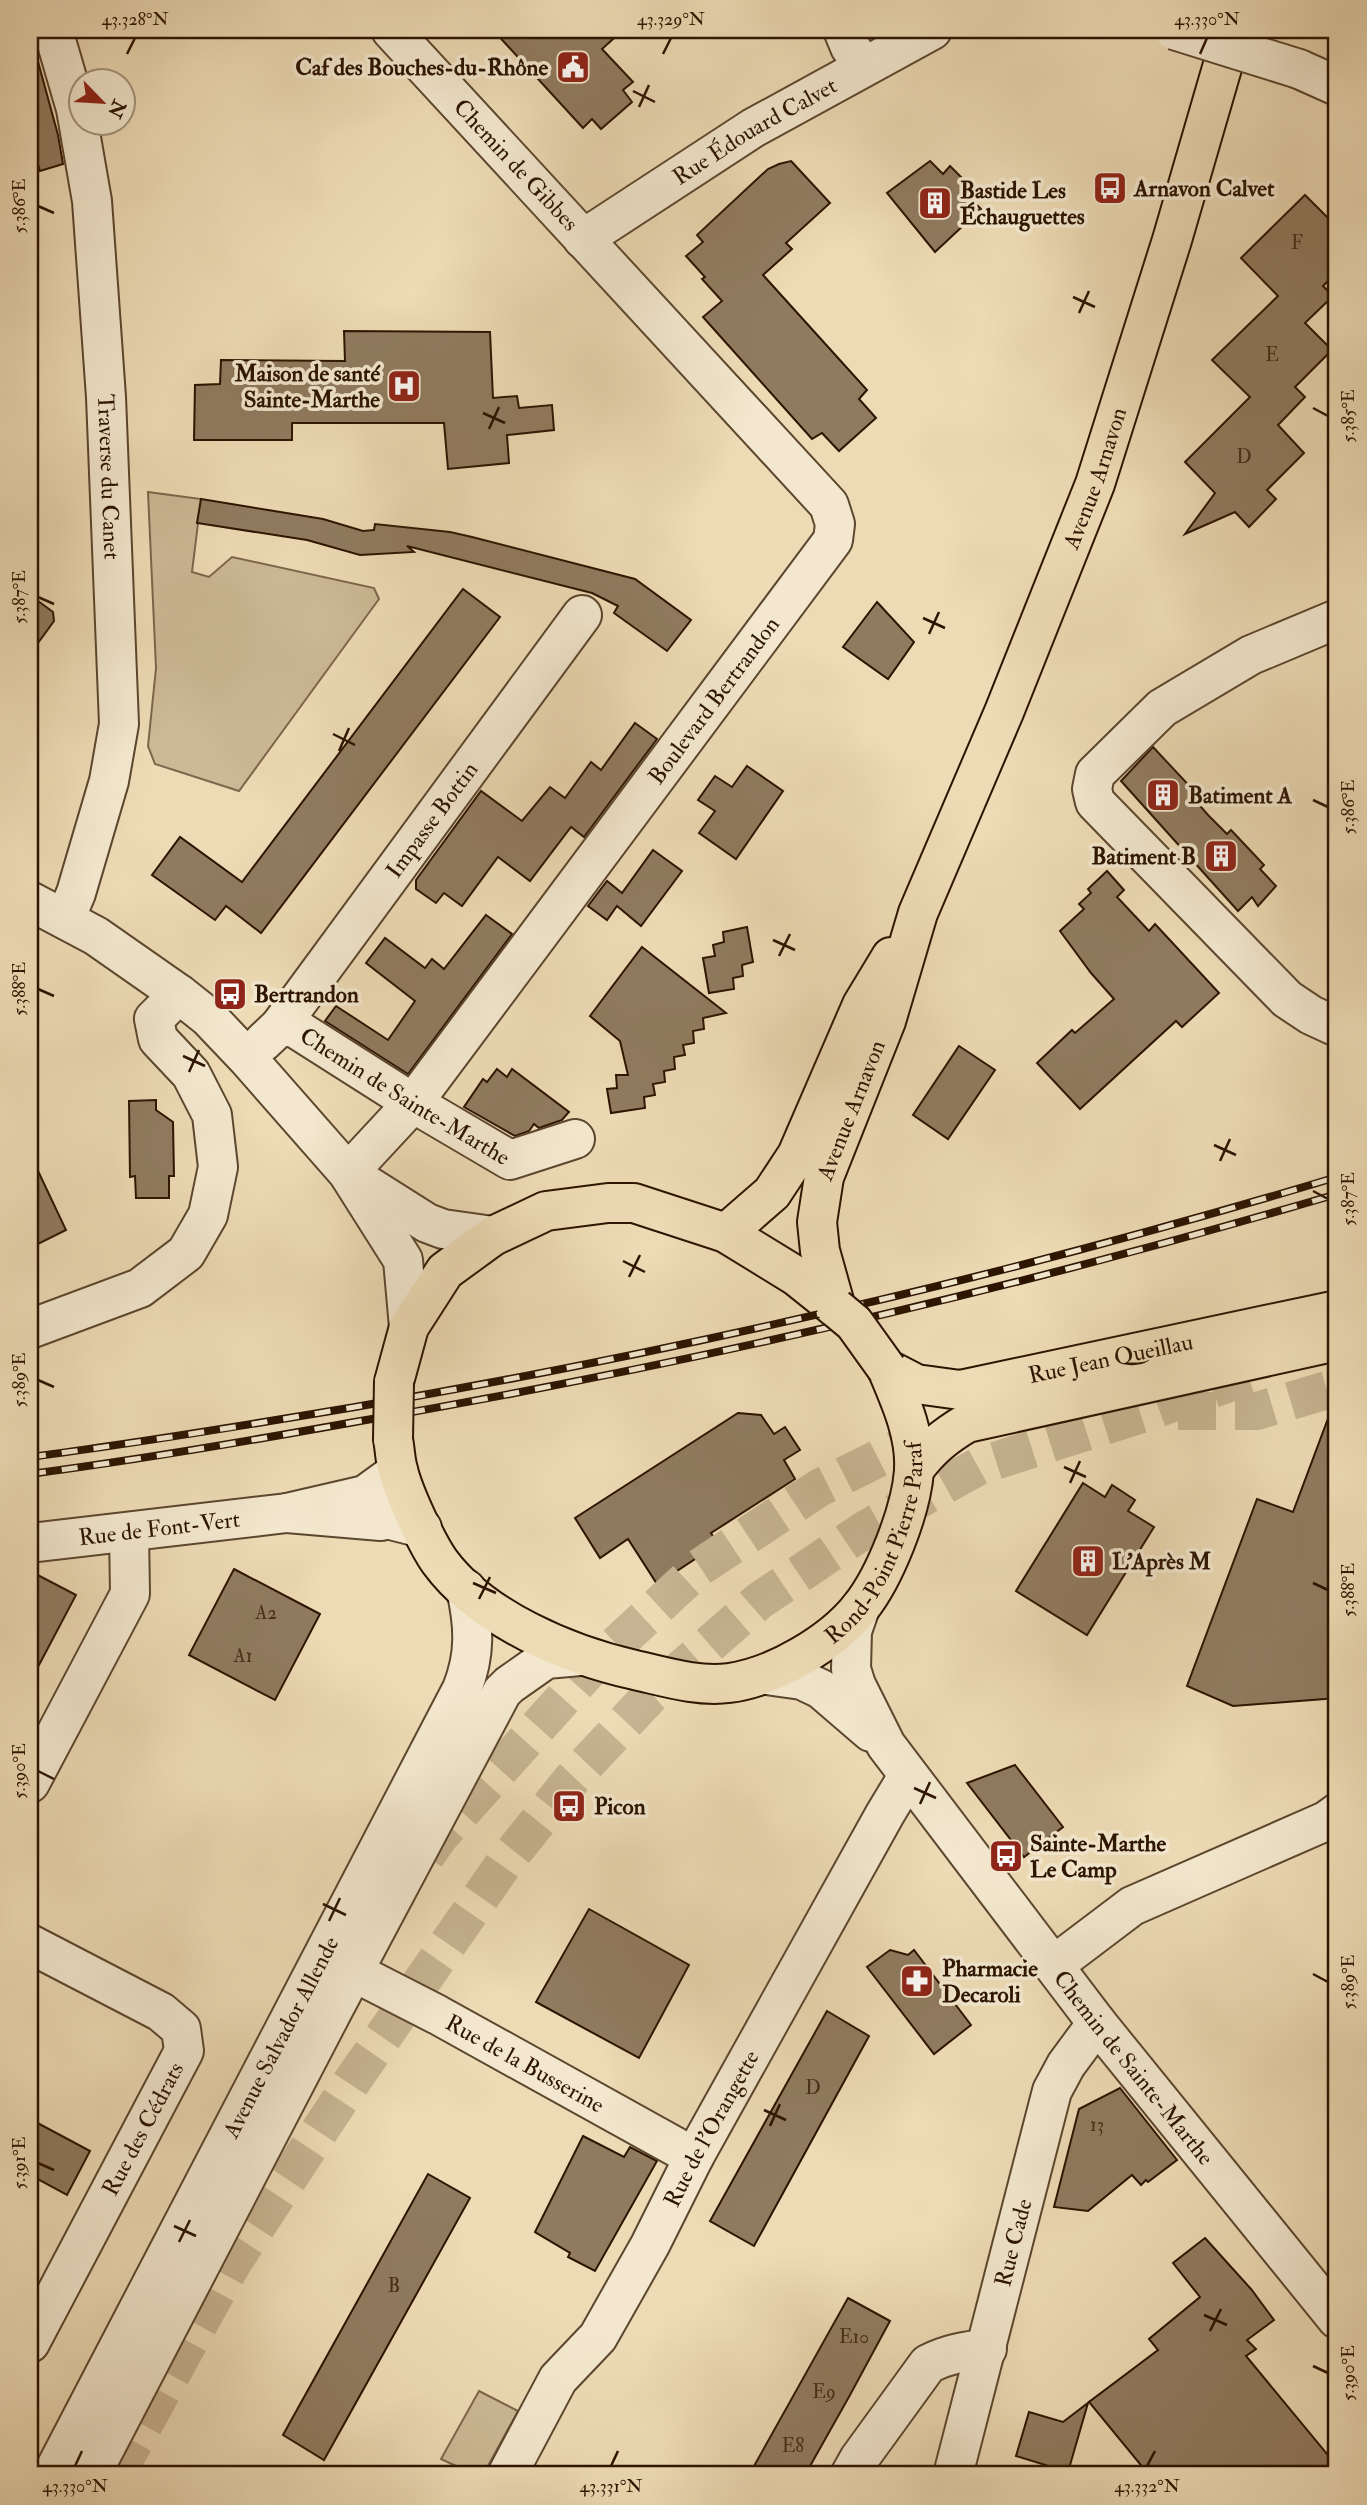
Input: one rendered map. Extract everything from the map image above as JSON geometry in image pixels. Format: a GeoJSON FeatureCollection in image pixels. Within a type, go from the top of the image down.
{"type":"FeatureCollection","features":[{"type":"Feature","properties":{"kind":"main road","name":"Avenue Arnavon"},"geometry":{"type":"LineString","coordinates":[[836,1308],[808,1264],[824,1177],[886,1021],[918,913],[1004,712],[1095,484],[1172,240],[1233,30]]}},
{"type":"Feature","properties":{"kind":"main road","name":"Avenue Arnavon"},"geometry":{"type":"LineString","coordinates":[[726,1233],[772,1192],[797,1155],[862,1005],[918,913]]}},
{"type":"Feature","properties":{"kind":"main road","name":"Rond-Point Pierre Paraf"},"geometry":{"type":"LineString","coordinates":[[808,1264],[726,1233],[634,1203],[608,1203],[545,1211],[493,1236],[445,1271],[409,1327],[394,1382],[395,1455],[422,1528],[439,1562],[493,1613],[580,1656],[688,1682],[728,1683],[766,1675],[820,1645],[860,1608],[884,1566],[904,1518],[914,1470],[909,1423],[887,1369],[854,1323],[836,1308]]}},
{"type":"Feature","properties":{"kind":"main road","name":"Rue Jean Queillau"},"geometry":{"type":"LineString","coordinates":[[887,1369],[916,1384],[960,1390],[1337,1310]]}},
{"type":"Feature","properties":{"kind":"main road","name":"Rue Jean Queillau"},"geometry":{"type":"LineString","coordinates":[[914,1470],[929,1450],[967,1423],[1337,1341]]}},
{"type":"Feature","properties":{"kind":"street","name":"Traverse du Canet"},"geometry":{"type":"LineString","coordinates":[[52,30],[76,108],[92,201],[106,397],[119,723],[109,781],[76,893],[65,919]]}},
{"type":"Feature","properties":{"kind":"street","name":"Chemin de Gibbes"},"geometry":{"type":"LineString","coordinates":[[391,30],[583,239]]}},
{"type":"Feature","properties":{"kind":"street"},"geometry":{"type":"LineString","coordinates":[[843,30],[850,47],[864,66]]}},
{"type":"Feature","properties":{"kind":"street","name":"Rue Édouard Calvet"},"geometry":{"type":"LineString","coordinates":[[583,239],[753,128],[932,30]]}},
{"type":"Feature","properties":{"kind":"street"},"geometry":{"type":"LineString","coordinates":[[1174,30],[1299,69],[1337,86]]}},
{"type":"Feature","properties":{"kind":"street","name":"Boulevard Bertrandon"},"geometry":{"type":"LineString","coordinates":[[348,1173],[413,1103],[833,540],[835,524],[829,505],[583,239]]}},
{"type":"Feature","properties":{"kind":"street","name":"Impasse Bottin"},"geometry":{"type":"LineString","coordinates":[[280,1026],[582,615]]}},
{"type":"Feature","properties":{"kind":"street"},"geometry":{"type":"LineString","coordinates":[[1337,619],[1251,654],[1162,708],[1095,774],[1091,789],[1095,802],[1287,999],[1311,1015],[1337,1027]]}},
{"type":"Feature","properties":{"kind":"street"},"geometry":{"type":"LineString","coordinates":[[30,901],[96,936],[179,994],[208,1017],[247,1058],[348,1173],[403,1260],[409,1327]]}},
{"type":"Feature","properties":{"kind":"street"},"geometry":{"type":"LineString","coordinates":[[30,1329],[139,1288],[186,1253],[208,1215],[218,1167],[212,1115],[191,1074],[158,1039],[154,1019],[179,994]]}},
{"type":"Feature","properties":{"kind":"street","name":"Chemin de Sainte-Marthe"},"geometry":{"type":"LineString","coordinates":[[247,1058],[280,1026],[295,1028],[413,1103],[510,1160],[575,1139]]}},
{"type":"Feature","properties":{"kind":"street"},"geometry":{"type":"LineString","coordinates":[[348,1173],[427,1223],[443,1229],[493,1236]]}},
{"type":"Feature","properties":{"kind":"street"},"geometry":{"type":"LineString","coordinates":[[30,1298],[38,1303],[96,1305]]}},
{"type":"Feature","properties":{"kind":"street","name":"Rue de Font-Vert"},"geometry":{"type":"LineString","coordinates":[[30,1544],[287,1513],[365,1495],[395,1455]]}},
{"type":"Feature","properties":{"kind":"street","name":"Rue de Font-Vert"},"geometry":{"type":"LineString","coordinates":[[287,1513],[381,1521],[387,1519],[422,1528]]}},
{"type":"Feature","properties":{"kind":"street"},"geometry":{"type":"LineString","coordinates":[[30,1783],[130,1594],[129,1532]]}},
{"type":"Feature","properties":{"kind":"street","name":"Avenue Salvador Allende"},"geometry":{"type":"LineString","coordinates":[[52,2475],[462,1689],[471,1667],[473,1620],[466,1589]]}},
{"type":"Feature","properties":{"kind":"street","name":"Chemin de Sainte-Marthe"},"geometry":{"type":"LineString","coordinates":[[860,1608],[852,1631],[852,1669],[856,1685],[886,1745],[1097,2024],[1337,2319]]}},
{"type":"Feature","properties":{"kind":"street","name":"Avenue Salvador Allende"},"geometry":{"type":"LineString","coordinates":[[91,2475],[502,1692],[546,1659],[580,1656]]}},
{"type":"Feature","properties":{"kind":"street","name":"Chemin de Sainte-Marthe"},"geometry":{"type":"LineString","coordinates":[[766,1675],[802,1681],[821,1689],[886,1745]]}},
{"type":"Feature","properties":{"kind":"street","name":"Rue de l'Orangette"},"geometry":{"type":"LineString","coordinates":[[507,2475],[558,2379],[598,2337],[650,2245],[694,2157],[884,1814],[908,1776]]}},
{"type":"Feature","properties":{"kind":"street"},"geometry":{"type":"LineString","coordinates":[[1054,1965],[1132,1906],[1326,1821],[1337,1813]]}},
{"type":"Feature","properties":{"kind":"street","name":"Rue des Cédrats"},"geometry":{"type":"LineString","coordinates":[[30,1944],[160,2012],[181,2029],[184,2051],[30,2343]]}},
{"type":"Feature","properties":{"kind":"street","name":"Rue de la Busserine"},"geometry":{"type":"LineString","coordinates":[[354,1972],[438,2015],[694,2157]]}},
{"type":"Feature","properties":{"kind":"street","name":"Rue Cade"},"geometry":{"type":"LineString","coordinates":[[953,2475],[1052,2091],[1066,2065],[1097,2024]]}},
{"type":"Feature","properties":{"kind":"street"},"geometry":{"type":"LineString","coordinates":[[850,2475],[929,2364],[961,2351],[986,2349]]}},
{"type":"Feature","properties":{"kind":"shaded area"},"geometry":{"type":"Polygon","coordinates":[[[148,492],[201,499],[192,572],[209,577],[232,557],[374,588],[379,599],[239,791],[155,764],[148,746],[156,668],[148,492]]]}},
{"type":"Feature","properties":{"kind":"shaded area"},"geometry":{"type":"Polygon","coordinates":[[[479,2391],[518,2411],[483,2475],[475,2475],[441,2459],[479,2391]]]}},
{"type":"Feature","properties":{"kind":"building","name":"Caf des Bouches-du-Rhône"},"geometry":{"type":"Polygon","coordinates":[[[493,30],[623,30],[602,49],[633,82],[623,90],[632,102],[601,129],[592,119],[583,128],[493,30]]]}},
{"type":"Feature","properties":{"kind":"building"},"geometry":{"type":"Polygon","coordinates":[[[37,58],[63,164],[40,171],[36,158],[30,159],[30,59],[37,58]]]}},
{"type":"Feature","properties":{"kind":"building"},"geometry":{"type":"Polygon","coordinates":[[[791,161],[830,203],[786,243],[792,249],[763,275],[867,390],[859,399],[876,418],[839,451],[822,433],[812,439],[703,317],[722,301],[686,256],[703,242],[697,235],[768,169],[791,161]]]}},
{"type":"Feature","properties":{"kind":"building","name":"Bastide Les Échauguettes"},"geometry":{"type":"Polygon","coordinates":[[[930,161],[943,174],[950,166],[975,191],[969,197],[981,209],[935,252],[887,193],[930,161]]]}},
{"type":"Feature","properties":{"kind":"building"},"geometry":{"type":"Polygon","coordinates":[[[1305,195],[1337,227],[1337,272],[1323,286],[1333,296],[1305,323],[1332,350],[1295,387],[1305,397],[1278,425],[1304,453],[1267,490],[1276,499],[1249,527],[1235,512],[1185,534],[1215,493],[1185,462],[1250,397],[1212,360],[1278,296],[1241,258],[1305,195]]]}},
{"type":"Feature","properties":{"kind":"building"},"geometry":{"type":"Polygon","coordinates":[[[344,331],[490,332],[493,398],[517,396],[519,408],[552,405],[554,430],[507,435],[509,463],[448,469],[444,423],[292,423],[292,440],[194,440],[195,385],[220,384],[221,360],[345,361],[344,331]]]}},
{"type":"Feature","properties":{"kind":"building"},"geometry":{"type":"Polygon","coordinates":[[[201,499],[323,519],[363,531],[374,530],[375,524],[472,537],[635,579],[691,620],[667,651],[614,613],[618,606],[592,593],[407,546],[414,552],[360,555],[307,540],[197,523],[201,499]]]}},
{"type":"Feature","properties":{"kind":"building"},"geometry":{"type":"Polygon","coordinates":[[[463,589],[500,617],[261,933],[226,906],[215,920],[152,875],[180,837],[242,882],[463,589]]]}},
{"type":"Feature","properties":{"kind":"building"},"geometry":{"type":"Polygon","coordinates":[[[30,595],[53,612],[54,621],[30,654],[30,595]]]}},
{"type":"Feature","properties":{"kind":"building"},"geometry":{"type":"Polygon","coordinates":[[[877,602],[914,642],[888,679],[843,647],[877,602]]]}},
{"type":"Feature","properties":{"kind":"building"},"geometry":{"type":"Polygon","coordinates":[[[635,723],[657,739],[584,837],[571,827],[530,881],[498,857],[462,906],[444,893],[436,903],[416,889],[416,880],[481,791],[522,821],[550,787],[565,798],[591,762],[601,770],[635,723]]]}},
{"type":"Feature","properties":{"kind":"building"},"geometry":{"type":"Polygon","coordinates":[[[1153,747],[1196,793],[1192,797],[1209,816],[1227,834],[1231,830],[1264,865],[1260,869],[1276,886],[1258,906],[1252,897],[1238,911],[1121,781],[1153,747]]]}},
{"type":"Feature","properties":{"kind":"building"},"geometry":{"type":"Polygon","coordinates":[[[747,766],[783,791],[736,859],[699,833],[715,811],[698,800],[715,776],[732,787],[747,766]]]}},
{"type":"Feature","properties":{"kind":"building"},"geometry":{"type":"Polygon","coordinates":[[[653,850],[682,871],[641,926],[617,906],[607,920],[588,906],[607,881],[622,893],[653,850]]]}},
{"type":"Feature","properties":{"kind":"building"},"geometry":{"type":"Polygon","coordinates":[[[1107,871],[1124,890],[1117,897],[1149,931],[1155,924],[1219,993],[1182,1027],[1176,1021],[1080,1109],[1037,1063],[1072,1030],[1075,1033],[1114,999],[1060,931],[1084,909],[1079,904],[1091,893],[1088,889],[1107,871]]]}},
{"type":"Feature","properties":{"kind":"building"},"geometry":{"type":"Polygon","coordinates":[[[486,915],[512,934],[408,1074],[325,1021],[336,1006],[388,1040],[415,1001],[366,963],[385,938],[425,968],[432,959],[444,969],[486,915]]]}},
{"type":"Feature","properties":{"kind":"building"},"geometry":{"type":"Polygon","coordinates":[[[747,927],[753,962],[742,965],[743,976],[733,978],[734,989],[709,993],[703,958],[715,956],[713,945],[724,942],[723,932],[747,927]]]}},
{"type":"Feature","properties":{"kind":"building"},"geometry":{"type":"Polygon","coordinates":[[[642,947],[726,1013],[703,1018],[704,1029],[693,1031],[694,1043],[683,1045],[685,1055],[674,1057],[675,1069],[664,1071],[665,1082],[653,1084],[655,1095],[644,1097],[645,1108],[611,1113],[607,1089],[617,1088],[616,1075],[628,1075],[620,1041],[590,1016],[642,947]]]}},
{"type":"Feature","properties":{"kind":"building"},"geometry":{"type":"Polygon","coordinates":[[[959,1046],[995,1070],[948,1139],[913,1115],[959,1046]]]}},
{"type":"Feature","properties":{"kind":"building"},"geometry":{"type":"Polygon","coordinates":[[[497,1069],[507,1077],[512,1069],[569,1112],[562,1120],[539,1128],[534,1124],[529,1131],[515,1136],[464,1107],[483,1079],[487,1082],[497,1069]]]}},
{"type":"Feature","properties":{"kind":"building"},"geometry":{"type":"Polygon","coordinates":[[[156,1100],[156,1110],[173,1122],[174,1176],[169,1176],[169,1198],[136,1198],[135,1176],[130,1177],[129,1101],[156,1100]]]}},
{"type":"Feature","properties":{"kind":"building"},"geometry":{"type":"Polygon","coordinates":[[[30,1154],[66,1230],[30,1248],[30,1154]]]}},
{"type":"Feature","properties":{"kind":"building"},"geometry":{"type":"Polygon","coordinates":[[[1335,1400],[1337,1698],[1233,1706],[1187,1686],[1257,1499],[1293,1512],[1335,1400]]]}},
{"type":"Feature","properties":{"kind":"building"},"geometry":{"type":"Polygon","coordinates":[[[738,1413],[761,1415],[774,1434],[785,1427],[800,1450],[784,1460],[795,1479],[711,1533],[718,1544],[657,1584],[628,1539],[600,1558],[575,1518],[738,1413]]]}},
{"type":"Feature","properties":{"kind":"building","name":"L'Après M"},"geometry":{"type":"Polygon","coordinates":[[[1083,1483],[1105,1497],[1112,1485],[1135,1500],[1128,1511],[1154,1527],[1087,1635],[1016,1591],[1083,1483]]]}},
{"type":"Feature","properties":{"kind":"building"},"geometry":{"type":"Polygon","coordinates":[[[234,1569],[320,1614],[275,1700],[189,1655],[234,1569]]]}},
{"type":"Feature","properties":{"kind":"building"},"geometry":{"type":"Polygon","coordinates":[[[30,1571],[76,1595],[30,1682],[30,1571]]]}},
{"type":"Feature","properties":{"kind":"building"},"geometry":{"type":"Polygon","coordinates":[[[1015,1765],[1063,1827],[1024,1857],[967,1783],[1015,1765]]]}},
{"type":"Feature","properties":{"kind":"building"},"geometry":{"type":"Polygon","coordinates":[[[589,1909],[689,1965],[639,2058],[536,2002],[589,1909]]]}},
{"type":"Feature","properties":{"kind":"building"},"geometry":{"type":"Polygon","coordinates":[[[890,1950],[908,1955],[914,1950],[971,2025],[934,2054],[867,1967],[890,1950]]]}},
{"type":"Feature","properties":{"kind":"building"},"geometry":{"type":"Polygon","coordinates":[[[827,2011],[869,2036],[754,2246],[710,2221],[827,2011]]]}},
{"type":"Feature","properties":{"kind":"building"},"geometry":{"type":"Polygon","coordinates":[[[1120,2088],[1177,2160],[1141,2185],[1132,2175],[1088,2211],[1054,2207],[1079,2109],[1120,2088]]]}},
{"type":"Feature","properties":{"kind":"building"},"geometry":{"type":"Polygon","coordinates":[[[30,2119],[90,2151],[67,2195],[30,2175],[30,2119]]]}},
{"type":"Feature","properties":{"kind":"building"},"geometry":{"type":"Polygon","coordinates":[[[583,2136],[624,2157],[630,2147],[657,2161],[595,2271],[568,2257],[570,2253],[535,2232],[583,2136]]]}},
{"type":"Feature","properties":{"kind":"building"},"geometry":{"type":"Polygon","coordinates":[[[428,2174],[470,2198],[324,2460],[283,2435],[428,2174]]]}},
{"type":"Feature","properties":{"kind":"building"},"geometry":{"type":"Polygon","coordinates":[[[1205,2238],[1251,2289],[1274,2320],[1247,2340],[1256,2349],[1246,2356],[1337,2466],[1337,2475],[1149,2475],[1089,2402],[1158,2350],[1149,2339],[1200,2297],[1173,2263],[1205,2238]]]}},
{"type":"Feature","properties":{"kind":"building"},"geometry":{"type":"Polygon","coordinates":[[[848,2298],[890,2321],[850,2395],[805,2475],[749,2475],[848,2298]]]}},
{"type":"Feature","properties":{"kind":"building"},"geometry":{"type":"Polygon","coordinates":[[[1088,2403],[1068,2472],[1016,2456],[1029,2412],[1063,2422],[1088,2403]]]}},
{"type":"Feature","properties":{"kind":"tunnel"},"geometry":{"type":"LineString","coordinates":[[116,2475],[232,2264],[355,2077],[503,1865],[572,1779],[649,1697],[759,1601],[866,1529],[979,1466],[1148,1412],[1266,1370]]}},
{"type":"Feature","properties":{"kind":"tunnel"},"geometry":{"type":"LineString","coordinates":[[1178,1411],[1257,1411],[1337,1387]]}},
{"type":"Feature","properties":{"kind":"tunnel"},"geometry":{"type":"LineString","coordinates":[[426,1856],[439,1837],[589,1670],[700,1567],[819,1488],[942,1429]]}},
{"type":"Feature","properties":{"kind":"railway"},"geometry":{"type":"LineString","coordinates":[[30,1457],[355,1407],[727,1335],[1094,1246],[1337,1177]]}},
{"type":"Feature","properties":{"kind":"railway"},"geometry":{"type":"LineString","coordinates":[[30,1474],[150,1457],[474,1401],[723,1351],[970,1294],[1337,1194]]}},
{"type":"Feature","properties":{"kind":"place","name":"Caf des Bouches-du-Rhône"},"geometry":{"type":"Point","coordinates":[573,67]}},
{"type":"Feature","properties":{"kind":"place","name":"Arnavon Calvet"},"geometry":{"type":"Point","coordinates":[1110,188]}},
{"type":"Feature","properties":{"kind":"place","name":"Bastide Les Échauguettes"},"geometry":{"type":"Point","coordinates":[935,203]}},
{"type":"Feature","properties":{"kind":"place","name":"Maison de santé Sainte-Marthe"},"geometry":{"type":"Point","coordinates":[404,386]}},
{"type":"Feature","properties":{"kind":"place","name":"Batiment A"},"geometry":{"type":"Point","coordinates":[1163,795]}},
{"type":"Feature","properties":{"kind":"place","name":"Batiment B"},"geometry":{"type":"Point","coordinates":[1221,856]}},
{"type":"Feature","properties":{"kind":"place","name":"Bertrandon"},"geometry":{"type":"Point","coordinates":[230,994]}},
{"type":"Feature","properties":{"kind":"place","name":"L'Après M"},"geometry":{"type":"Point","coordinates":[1088,1561]}},
{"type":"Feature","properties":{"kind":"place","name":"Picon"},"geometry":{"type":"Point","coordinates":[569,1806]}},
{"type":"Feature","properties":{"kind":"place","name":"Sainte-Marthe Le Camp"},"geometry":{"type":"Point","coordinates":[1006,1856]}},
{"type":"Feature","properties":{"kind":"place","name":"Pharmacie Decaroli"},"geometry":{"type":"Point","coordinates":[917,1981]}}]}
